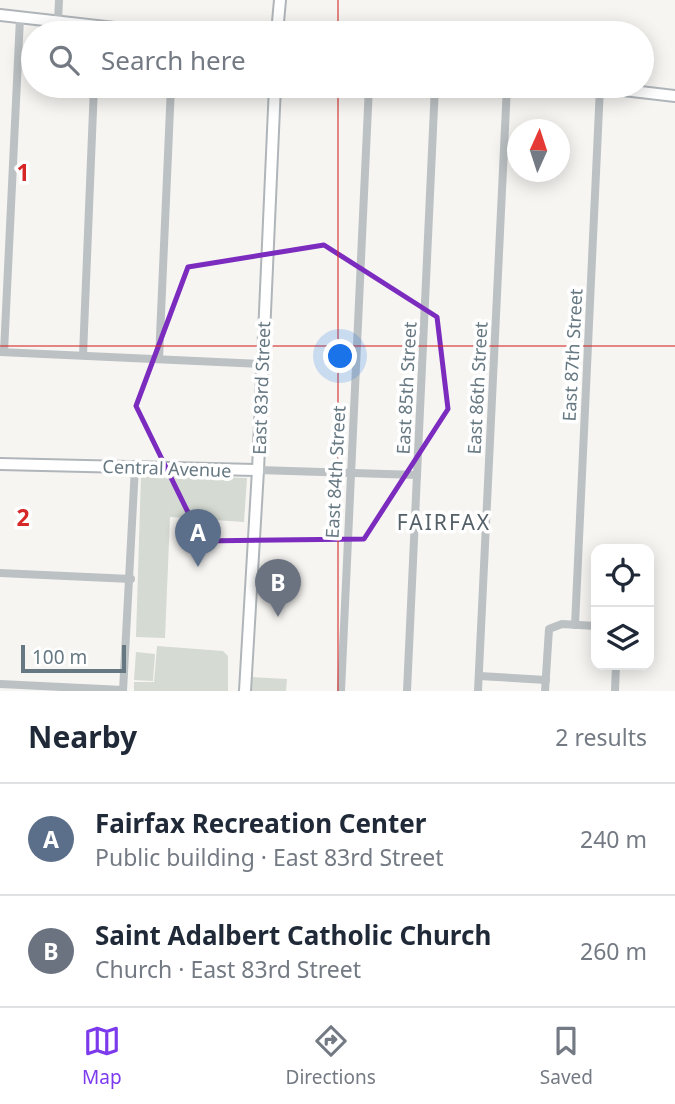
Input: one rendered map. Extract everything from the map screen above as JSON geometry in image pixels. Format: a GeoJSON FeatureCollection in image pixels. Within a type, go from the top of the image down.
{"type":"FeatureCollection","features":[{"type":"Feature","properties":{"kind":"street"},"geometry":{"type":"LineString","coordinates":[[58,21],[59,0]]}},
{"type":"Feature","properties":{"kind":"street"},"geometry":{"type":"LineString","coordinates":[[279,21],[280,0]]}},
{"type":"Feature","properties":{"kind":"street"},"geometry":{"type":"LineString","coordinates":[[0,15],[48,21]]}},
{"type":"Feature","properties":{"kind":"street"},"geometry":{"type":"LineString","coordinates":[[20,18],[2,352],[262,364]]}},
{"type":"Feature","properties":{"kind":"street"},"geometry":{"type":"LineString","coordinates":[[654,94],[675,96]]}},
{"type":"Feature","properties":{"kind":"street"},"geometry":{"type":"LineString","coordinates":[[83,355],[94,98]]}},
{"type":"Feature","properties":{"kind":"street"},"geometry":{"type":"LineString","coordinates":[[159,359],[171,98]]}},
{"type":"Feature","properties":{"kind":"street","name":"East 83rd Street"},"geometry":{"type":"LineString","coordinates":[[245,691],[274,98]]}},
{"type":"Feature","properties":{"kind":"street","name":"East 84th Street"},"geometry":{"type":"LineString","coordinates":[[341,691],[368,98]]}},
{"type":"Feature","properties":{"kind":"street","name":"East 85th Street"},"geometry":{"type":"LineString","coordinates":[[407,691],[434,98]]}},
{"type":"Feature","properties":{"kind":"street","name":"East 86th Street"},"geometry":{"type":"LineString","coordinates":[[478,691],[506,98]]}},
{"type":"Feature","properties":{"kind":"street","name":"East 87th Street"},"geometry":{"type":"LineString","coordinates":[[575,625],[594,98]]}},
{"type":"Feature","properties":{"kind":"street","name":"Central Avenue"},"geometry":{"type":"LineString","coordinates":[[0,464],[417,475]]}},
{"type":"Feature","properties":{"kind":"street"},"geometry":{"type":"LineString","coordinates":[[0,684],[123,691],[135,467]]}},
{"type":"Feature","properties":{"kind":"street"},"geometry":{"type":"LineString","coordinates":[[0,573],[131,579]]}},
{"type":"Feature","properties":{"kind":"street"},"geometry":{"type":"LineString","coordinates":[[545,691],[549,629],[553,625],[591,626]]}},
{"type":"Feature","properties":{"kind":"street"},"geometry":{"type":"LineString","coordinates":[[615,691],[616,670]]}},
{"type":"Feature","properties":{"kind":"street"},"geometry":{"type":"LineString","coordinates":[[479,676],[546,680]]}},
{"type":"Feature","properties":{"kind":"highlighted area"},"geometry":{"type":"Polygon","coordinates":[[[324,245],[437,317],[448,409],[364,539],[202,541],[136,406],[188,267],[324,245]]]}},
{"type":"Feature","properties":{"kind":"shaded area"},"geometry":{"type":"Polygon","coordinates":[[[141,475],[247,478],[244,522],[170,517],[165,638],[136,637],[141,475]]]}},
{"type":"Feature","properties":{"kind":"shaded area"},"geometry":{"type":"Polygon","coordinates":[[[157,646],[223,651],[228,656],[228,691],[134,691],[134,682],[154,682],[157,646]]]}},
{"type":"Feature","properties":{"kind":"shaded area"},"geometry":{"type":"Polygon","coordinates":[[[136,652],[155,654],[153,681],[134,680],[136,652]]]}},
{"type":"Feature","properties":{"kind":"shaded area"},"geometry":{"type":"Polygon","coordinates":[[[249,677],[287,679],[286,691],[249,691],[249,677]]]}},
{"type":"Feature","properties":{"kind":"place","name":"Fairfax Recreation Center"},"geometry":{"type":"Point","coordinates":[198,567]}},
{"type":"Feature","properties":{"kind":"place","name":"Saint Adalbert Catholic Church"},"geometry":{"type":"Point","coordinates":[278,617]}},
{"type":"Feature","properties":{"kind":"district","name":"FAIRFAX"},"geometry":{"type":"Point","coordinates":[444,522]}}]}
